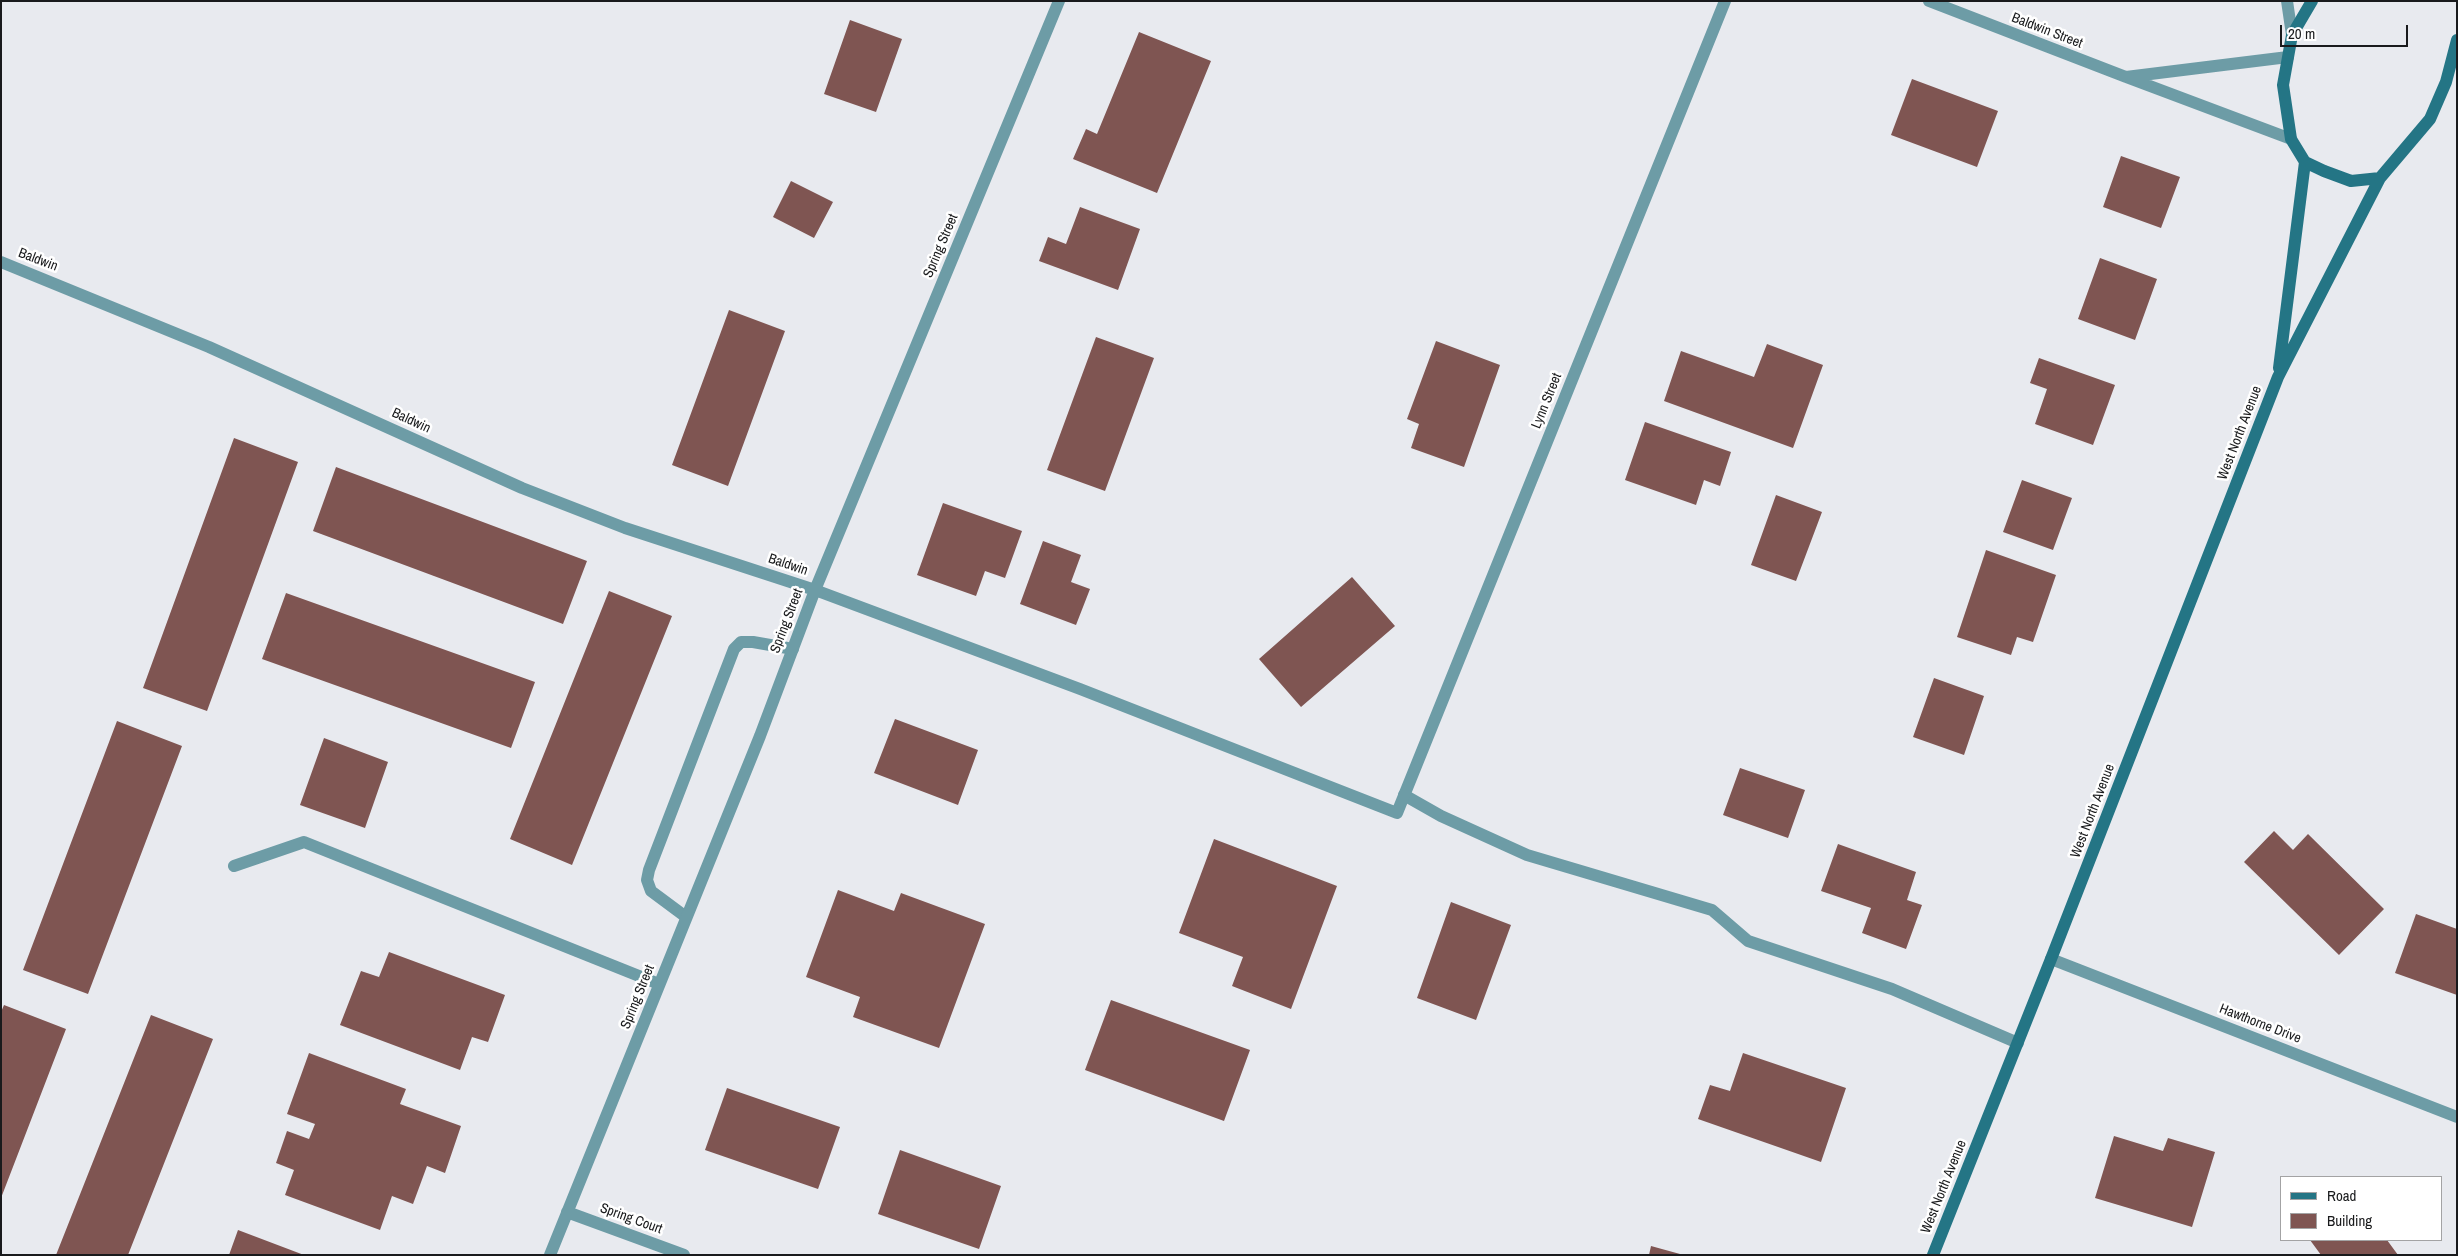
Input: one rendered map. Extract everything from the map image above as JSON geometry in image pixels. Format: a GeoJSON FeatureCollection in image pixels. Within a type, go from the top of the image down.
{"type":"FeatureCollection","features":[{"type":"Feature","properties":{"kind":"main road"},"geometry":{"type":"LineString","coordinates":[[2312,1],[2292,35],[2283,85],[2290,139],[2305,162],[2351,181],[2380,178]]}},
{"type":"Feature","properties":{"kind":"main road","name":"West North Avenue"},"geometry":{"type":"LineString","coordinates":[[1933,1255],[2052,960],[2278,377],[2380,178],[2430,119],[2446,82],[2457,40]]}},
{"type":"Feature","properties":{"kind":"main road","name":"West North Avenue"},"geometry":{"type":"LineString","coordinates":[[2278,377],[2305,162]]}},
{"type":"Feature","properties":{"kind":"street","name":"Spring Street"},"geometry":{"type":"LineString","coordinates":[[550,1255],[760,736],[815,590],[1059,1]]}},
{"type":"Feature","properties":{"kind":"street","name":"Lynn Street"},"geometry":{"type":"LineString","coordinates":[[1397,813],[1725,1]]}},
{"type":"Feature","properties":{"kind":"street","name":"Baldwin Street"},"geometry":{"type":"LineString","coordinates":[[1929,1],[2290,139]]}},
{"type":"Feature","properties":{"kind":"street"},"geometry":{"type":"LineString","coordinates":[[2286,1],[2292,35]]}},
{"type":"Feature","properties":{"kind":"street","name":"Baldwin Street"},"geometry":{"type":"LineString","coordinates":[[2126,77],[2288,57]]}},
{"type":"Feature","properties":{"kind":"street","name":"Baldwin"},"geometry":{"type":"LineString","coordinates":[[1,262],[209,347],[522,488],[625,528],[815,590],[1080,689],[1397,813]]}},
{"type":"Feature","properties":{"kind":"street"},"geometry":{"type":"LineString","coordinates":[[686,917],[651,891],[647,880],[649,870],[734,649],[741,642],[747,642],[793,649]]}},
{"type":"Feature","properties":{"kind":"street"},"geometry":{"type":"LineString","coordinates":[[1404,795],[1440,816],[1528,855],[1712,910],[1748,941],[1892,989],[2018,1043]]}},
{"type":"Feature","properties":{"kind":"street"},"geometry":{"type":"LineString","coordinates":[[234,866],[304,842],[659,984]]}},
{"type":"Feature","properties":{"kind":"street","name":"Hawthorne Drive"},"geometry":{"type":"LineString","coordinates":[[2052,960],[2457,1117]]}},
{"type":"Feature","properties":{"kind":"street","name":"Spring Court"},"geometry":{"type":"LineString","coordinates":[[567,1212],[684,1255]]}},
{"type":"Feature","properties":{"kind":"building"},"geometry":{"type":"Polygon","coordinates":[[[850,20],[902,39],[876,112],[824,94],[850,20]]]}},
{"type":"Feature","properties":{"kind":"building"},"geometry":{"type":"Polygon","coordinates":[[[1139,32],[1211,61],[1157,193],[1073,159],[1086,129],[1097,134],[1139,32]]]}},
{"type":"Feature","properties":{"kind":"building"},"geometry":{"type":"Polygon","coordinates":[[[1912,79],[1998,111],[1977,167],[1891,135],[1912,79]]]}},
{"type":"Feature","properties":{"kind":"building"},"geometry":{"type":"Polygon","coordinates":[[[2121,156],[2180,177],[2161,228],[2103,207],[2121,156]]]}},
{"type":"Feature","properties":{"kind":"building"},"geometry":{"type":"Polygon","coordinates":[[[791,181],[833,202],[814,238],[773,217],[791,181]]]}},
{"type":"Feature","properties":{"kind":"building"},"geometry":{"type":"Polygon","coordinates":[[[1080,207],[1140,229],[1118,290],[1039,261],[1048,237],[1066,244],[1080,207]]]}},
{"type":"Feature","properties":{"kind":"building"},"geometry":{"type":"Polygon","coordinates":[[[2100,258],[2157,279],[2135,340],[2078,319],[2100,258]]]}},
{"type":"Feature","properties":{"kind":"building"},"geometry":{"type":"Polygon","coordinates":[[[729,310],[785,331],[728,486],[672,465],[729,310]]]}},
{"type":"Feature","properties":{"kind":"building"},"geometry":{"type":"Polygon","coordinates":[[[1096,337],[1154,358],[1105,491],[1047,470],[1096,337]]]}},
{"type":"Feature","properties":{"kind":"building"},"geometry":{"type":"Polygon","coordinates":[[[1436,341],[1500,365],[1464,467],[1411,448],[1419,424],[1407,419],[1436,341]]]}},
{"type":"Feature","properties":{"kind":"building"},"geometry":{"type":"Polygon","coordinates":[[[1767,344],[1823,365],[1793,448],[1664,401],[1681,351],[1754,377],[1767,344]]]}},
{"type":"Feature","properties":{"kind":"building"},"geometry":{"type":"Polygon","coordinates":[[[2039,358],[2115,385],[2093,445],[2035,424],[2047,389],[2030,383],[2039,358]]]}},
{"type":"Feature","properties":{"kind":"building"},"geometry":{"type":"Polygon","coordinates":[[[1645,422],[1731,452],[1720,486],[1704,480],[1696,505],[1625,480],[1645,422]]]}},
{"type":"Feature","properties":{"kind":"building"},"geometry":{"type":"Polygon","coordinates":[[[234,438],[298,462],[207,711],[143,688],[234,438]]]}},
{"type":"Feature","properties":{"kind":"building"},"geometry":{"type":"Polygon","coordinates":[[[336,467],[587,561],[563,624],[313,531],[336,467]]]}},
{"type":"Feature","properties":{"kind":"building"},"geometry":{"type":"Polygon","coordinates":[[[2022,480],[2072,498],[2053,550],[2003,532],[2022,480]]]}},
{"type":"Feature","properties":{"kind":"building"},"geometry":{"type":"Polygon","coordinates":[[[1776,495],[1822,512],[1796,581],[1751,565],[1776,495]]]}},
{"type":"Feature","properties":{"kind":"building"},"geometry":{"type":"Polygon","coordinates":[[[943,503],[1022,531],[1005,578],[985,571],[976,596],[917,575],[943,503]]]}},
{"type":"Feature","properties":{"kind":"building"},"geometry":{"type":"Polygon","coordinates":[[[1043,541],[1081,555],[1071,582],[1090,589],[1076,625],[1020,604],[1043,541]]]}},
{"type":"Feature","properties":{"kind":"building"},"geometry":{"type":"Polygon","coordinates":[[[1986,550],[2056,575],[2033,642],[2017,637],[2011,655],[1957,637],[1986,550]]]}},
{"type":"Feature","properties":{"kind":"building"},"geometry":{"type":"Polygon","coordinates":[[[1352,577],[1395,626],[1301,707],[1259,659],[1352,577]]]}},
{"type":"Feature","properties":{"kind":"building"},"geometry":{"type":"Polygon","coordinates":[[[609,591],[672,616],[572,865],[510,839],[609,591]]]}},
{"type":"Feature","properties":{"kind":"building"},"geometry":{"type":"Polygon","coordinates":[[[286,593],[535,682],[511,748],[262,659],[286,593]]]}},
{"type":"Feature","properties":{"kind":"building"},"geometry":{"type":"Polygon","coordinates":[[[1934,678],[1984,696],[1964,755],[1913,737],[1934,678]]]}},
{"type":"Feature","properties":{"kind":"building"},"geometry":{"type":"Polygon","coordinates":[[[895,719],[978,750],[958,805],[874,773],[895,719]]]}},
{"type":"Feature","properties":{"kind":"building"},"geometry":{"type":"Polygon","coordinates":[[[117,721],[182,746],[88,994],[23,970],[117,721]]]}},
{"type":"Feature","properties":{"kind":"building"},"geometry":{"type":"Polygon","coordinates":[[[324,738],[388,762],[365,828],[300,805],[324,738]]]}},
{"type":"Feature","properties":{"kind":"building"},"geometry":{"type":"Polygon","coordinates":[[[1740,768],[1805,790],[1788,838],[1723,815],[1740,768]]]}},
{"type":"Feature","properties":{"kind":"building"},"geometry":{"type":"Polygon","coordinates":[[[2274,831],[2293,850],[2308,834],[2384,909],[2339,955],[2244,862],[2274,831]]]}},
{"type":"Feature","properties":{"kind":"building"},"geometry":{"type":"Polygon","coordinates":[[[1214,839],[1337,886],[1291,1009],[1232,986],[1243,957],[1179,933],[1214,839]]]}},
{"type":"Feature","properties":{"kind":"building"},"geometry":{"type":"Polygon","coordinates":[[[1838,844],[1916,872],[1907,900],[1922,905],[1906,949],[1862,933],[1871,908],[1821,891],[1838,844]]]}},
{"type":"Feature","properties":{"kind":"building"},"geometry":{"type":"Polygon","coordinates":[[[838,890],[894,911],[901,893],[985,924],[939,1048],[853,1017],[860,997],[806,977],[838,890]]]}},
{"type":"Feature","properties":{"kind":"building"},"geometry":{"type":"Polygon","coordinates":[[[1451,902],[1511,925],[1476,1020],[1417,998],[1451,902]]]}},
{"type":"Feature","properties":{"kind":"building"},"geometry":{"type":"Polygon","coordinates":[[[2416,914],[2457,929],[2457,995],[2395,973],[2416,914]]]}},
{"type":"Feature","properties":{"kind":"building"},"geometry":{"type":"Polygon","coordinates":[[[389,952],[505,995],[488,1042],[472,1037],[460,1070],[340,1025],[361,971],[379,977],[389,952]]]}},
{"type":"Feature","properties":{"kind":"building"},"geometry":{"type":"Polygon","coordinates":[[[1111,1000],[1250,1050],[1224,1121],[1085,1070],[1111,1000]]]}},
{"type":"Feature","properties":{"kind":"building"},"geometry":{"type":"Polygon","coordinates":[[[4,1005],[66,1029],[1,1198],[1,1012],[4,1005]]]}},
{"type":"Feature","properties":{"kind":"building"},"geometry":{"type":"Polygon","coordinates":[[[151,1015],[213,1039],[128,1255],[56,1255],[151,1015]]]}},
{"type":"Feature","properties":{"kind":"building"},"geometry":{"type":"Polygon","coordinates":[[[309,1053],[406,1089],[400,1104],[461,1126],[445,1173],[427,1166],[413,1204],[392,1196],[380,1230],[285,1195],[294,1170],[276,1163],[287,1131],[309,1139],[315,1124],[287,1114],[309,1053]]]}},
{"type":"Feature","properties":{"kind":"building"},"geometry":{"type":"Polygon","coordinates":[[[1743,1053],[1846,1088],[1821,1162],[1698,1119],[1710,1085],[1730,1091],[1743,1053]]]}},
{"type":"Feature","properties":{"kind":"building"},"geometry":{"type":"Polygon","coordinates":[[[727,1088],[840,1127],[818,1189],[705,1150],[727,1088]]]}},
{"type":"Feature","properties":{"kind":"building"},"geometry":{"type":"Polygon","coordinates":[[[2114,1136],[2163,1151],[2168,1138],[2215,1152],[2192,1227],[2095,1198],[2114,1136]]]}},
{"type":"Feature","properties":{"kind":"building"},"geometry":{"type":"Polygon","coordinates":[[[900,1150],[1001,1186],[979,1249],[878,1214],[900,1150]]]}},
{"type":"Feature","properties":{"kind":"building"},"geometry":{"type":"Polygon","coordinates":[[[238,1230],[304,1255],[229,1255],[238,1230]]]}},
{"type":"Feature","properties":{"kind":"building"},"geometry":{"type":"Polygon","coordinates":[[[2311,1241],[2388,1241],[2398,1255],[2321,1255],[2311,1241]]]}},
{"type":"Feature","properties":{"kind":"building"},"geometry":{"type":"Polygon","coordinates":[[[1651,1246],[1680,1254],[1680,1255],[1649,1255],[1651,1246]]]}}]}
